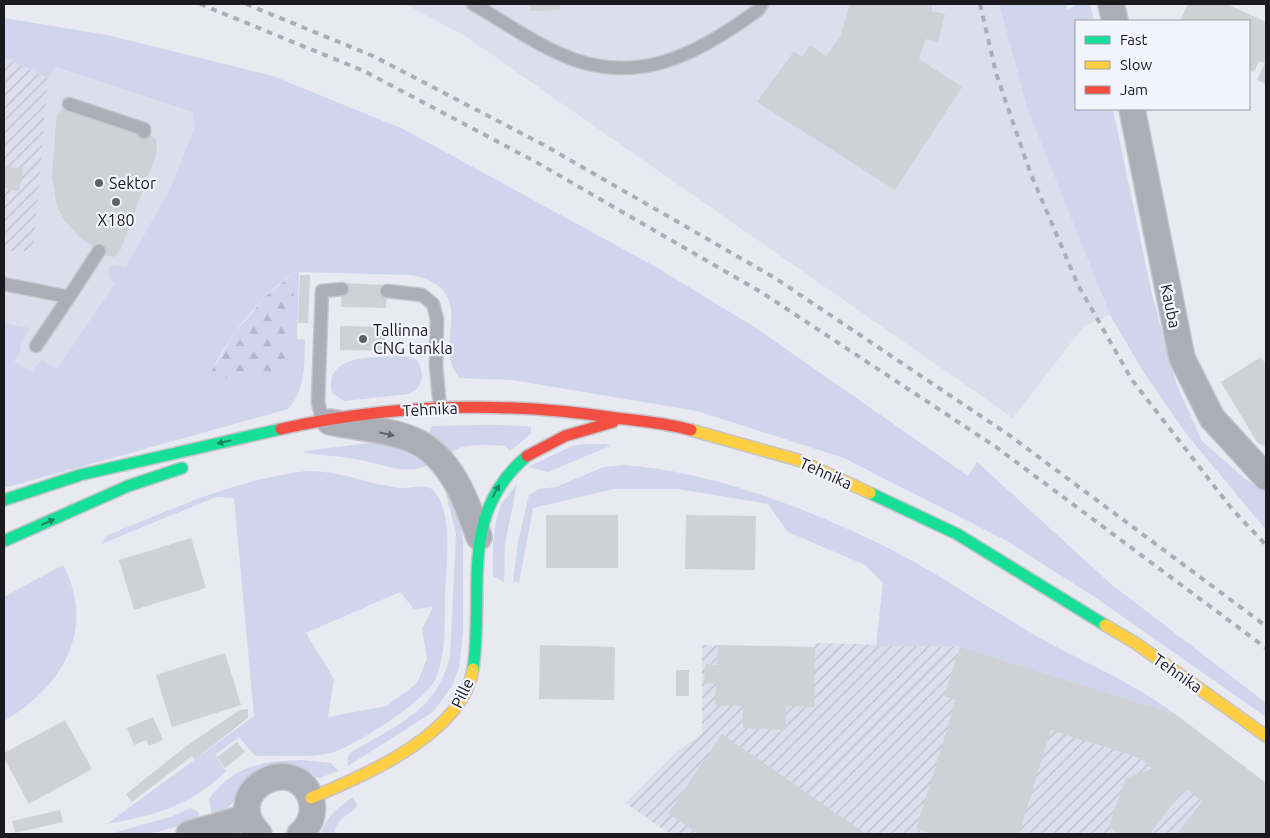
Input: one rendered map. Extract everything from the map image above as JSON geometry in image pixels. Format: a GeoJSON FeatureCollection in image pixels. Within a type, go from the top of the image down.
{"type":"FeatureCollection","features":[{"type":"Feature","properties":{"kind":"main road","name":"Tehnika"},"geometry":{"type":"LineString","coordinates":[[4,500],[80,475],[322,420],[391,411],[500,406],[629,418],[681,427],[798,460],[958,534],[1137,644],[1266,736]]}},
{"type":"Feature","properties":{"kind":"main road","name":"Pille"},"geometry":{"type":"LineString","coordinates":[[310,798],[351,781],[416,741],[450,717],[462,701],[471,679],[474,659],[479,537],[494,494],[510,468],[549,440],[585,428],[629,418]]}},
{"type":"Feature","properties":{"kind":"main road","name":"Tehnika"},"geometry":{"type":"LineString","coordinates":[[221,455],[322,420]]}},
{"type":"Feature","properties":{"kind":"main road"},"geometry":{"type":"LineString","coordinates":[[4,541],[128,486],[193,464]]}},
{"type":"Feature","properties":{"kind":"street"},"geometry":{"type":"LineString","coordinates":[[1111,4],[1115,20]]}},
{"type":"Feature","properties":{"kind":"street","name":"Kauba"},"geometry":{"type":"LineString","coordinates":[[1132,110],[1182,358],[1212,418],[1266,477]]}},
{"type":"Feature","properties":{"kind":"street","name":"Pille"},"geometry":{"type":"LineString","coordinates":[[322,420],[414,440],[431,451],[465,496],[479,537]]}},
{"type":"Feature","properties":{"kind":"street"},"geometry":{"type":"LineString","coordinates":[[189,834],[254,825],[249,797],[262,782],[270,778],[290,778],[298,782],[310,798],[312,815],[309,823],[300,834]]}},
{"type":"Feature","properties":{"kind":"lane"},"geometry":{"type":"LineString","coordinates":[[472,4],[559,54],[593,64],[627,69],[678,58],[721,37],[758,10],[762,4]]}},
{"type":"Feature","properties":{"kind":"lane"},"geometry":{"type":"LineString","coordinates":[[69,104],[144,130],[144,132]]}},
{"type":"Feature","properties":{"kind":"lane"},"geometry":{"type":"LineString","coordinates":[[36,346],[99,251]]}},
{"type":"Feature","properties":{"kind":"lane"},"geometry":{"type":"LineString","coordinates":[[4,284],[68,297]]}},
{"type":"Feature","properties":{"kind":"lane"},"geometry":{"type":"LineString","coordinates":[[322,420],[318,402],[322,291],[342,289]]}},
{"type":"Feature","properties":{"kind":"lane"},"geometry":{"type":"LineString","coordinates":[[387,291],[422,295],[433,304],[437,319],[436,365],[440,408]]}},
{"type":"Feature","properties":{"kind":"shaded area"},"geometry":{"type":"Polygon","coordinates":[[[405,4],[999,4],[1027,108],[1110,315],[1084,326],[1013,418],[465,36],[405,4]]]}},
{"type":"Feature","properties":{"kind":"shaded area"},"geometry":{"type":"Polygon","coordinates":[[[4,57],[48,78],[56,67],[193,112],[195,127],[171,187],[126,268],[57,370],[4,426],[4,57]]]}},
{"type":"Feature","properties":{"kind":"shaded area"},"geometry":{"type":"Polygon","coordinates":[[[4,57],[48,78],[33,251],[4,251],[4,57]]]}},
{"type":"Feature","properties":{"kind":"shaded area"},"geometry":{"type":"Polygon","coordinates":[[[816,643],[960,647],[1175,714],[1266,783],[1266,834],[670,834],[625,803],[675,753],[702,734],[702,645],[815,647],[816,643]]]}},
{"type":"Feature","properties":{"kind":"green space"},"geometry":{"type":"Polygon","coordinates":[[[999,4],[1066,4],[1068,10],[1076,4],[1090,4],[1094,20],[1075,20],[1075,110],[1113,110],[1152,295],[1176,383],[1202,441],[1245,479],[1266,492],[1266,530],[1188,436],[1144,373],[1110,315],[1027,108],[999,4]]]}},
{"type":"Feature","properties":{"kind":"green space"},"geometry":{"type":"Polygon","coordinates":[[[4,18],[107,35],[273,76],[403,129],[656,267],[756,328],[968,476],[977,462],[1111,584],[1266,703],[1266,717],[1096,598],[1007,541],[844,458],[697,411],[512,380],[460,378],[452,365],[450,351],[450,306],[445,293],[433,282],[411,275],[299,272],[297,339],[305,340],[304,368],[298,394],[288,409],[4,488],[4,323],[30,328],[20,344],[21,350],[14,361],[31,372],[42,360],[57,369],[115,283],[108,277],[109,267],[115,265],[126,267],[171,187],[195,127],[193,112],[56,67],[48,78],[4,57],[4,18]],[[295,272],[268,294],[244,320],[224,349],[207,380],[295,272]]]}},
{"type":"Feature","properties":{"kind":"green space"},"geometry":{"type":"Polygon","coordinates":[[[295,272],[288,367],[259,375],[206,380],[234,334],[265,297],[295,272]]]}},
{"type":"Feature","properties":{"kind":"green space"},"geometry":{"type":"Polygon","coordinates":[[[400,355],[417,360],[420,365],[422,379],[418,388],[409,394],[344,401],[332,393],[332,380],[335,371],[343,364],[365,358],[400,355]]]}},
{"type":"Feature","properties":{"kind":"green space"},"geometry":{"type":"Polygon","coordinates":[[[432,426],[527,426],[531,428],[531,434],[510,451],[504,446],[484,445],[463,447],[451,452],[429,433],[432,426]]]}},
{"type":"Feature","properties":{"kind":"green space"},"geometry":{"type":"Polygon","coordinates":[[[369,443],[399,447],[428,465],[411,470],[392,468],[355,459],[304,453],[305,451],[369,443]]]}},
{"type":"Feature","properties":{"kind":"green space"},"geometry":{"type":"Polygon","coordinates":[[[607,444],[610,446],[548,472],[528,467],[572,446],[607,444]]]}},
{"type":"Feature","properties":{"kind":"green space"},"geometry":{"type":"Polygon","coordinates":[[[624,465],[688,474],[721,483],[755,493],[851,530],[921,566],[1040,638],[1143,693],[1175,714],[960,647],[876,646],[883,583],[865,565],[788,532],[768,504],[678,489],[614,489],[533,508],[519,583],[513,581],[518,542],[529,495],[539,489],[556,487],[604,467],[624,465]]]}},
{"type":"Feature","properties":{"kind":"green space"},"geometry":{"type":"Polygon","coordinates":[[[307,471],[331,473],[400,488],[426,487],[433,490],[439,498],[443,509],[447,532],[444,643],[435,680],[429,689],[404,711],[356,742],[331,753],[303,756],[255,756],[239,737],[215,755],[226,771],[200,792],[186,801],[156,813],[107,824],[254,716],[234,498],[216,497],[101,544],[108,535],[181,505],[230,488],[281,475],[307,471]],[[400,592],[306,633],[334,679],[328,717],[387,706],[417,683],[427,659],[422,629],[433,607],[414,609],[400,592]]]}},
{"type":"Feature","properties":{"kind":"green space"},"geometry":{"type":"Polygon","coordinates":[[[443,483],[458,511],[463,541],[463,632],[459,668],[452,686],[433,712],[348,766],[347,759],[350,753],[412,716],[435,691],[444,676],[450,657],[456,533],[443,483]]]}},
{"type":"Feature","properties":{"kind":"green space"},"geometry":{"type":"Polygon","coordinates":[[[517,484],[505,544],[504,582],[493,576],[493,544],[496,521],[501,505],[517,484]]]}},
{"type":"Feature","properties":{"kind":"green space"},"geometry":{"type":"Polygon","coordinates":[[[63,565],[73,589],[76,612],[75,634],[68,654],[57,674],[42,691],[25,707],[4,721],[4,597],[63,565]]]}},
{"type":"Feature","properties":{"kind":"green space"},"geometry":{"type":"Polygon","coordinates":[[[302,760],[331,763],[338,771],[320,778],[295,766],[282,764],[268,766],[250,776],[230,806],[212,816],[209,799],[239,772],[262,764],[302,760]]]}},
{"type":"Feature","properties":{"kind":"green space"},"geometry":{"type":"Polygon","coordinates":[[[353,797],[357,806],[337,824],[335,834],[321,834],[329,817],[353,797]]]}},
{"type":"Feature","properties":{"kind":"green space"},"geometry":{"type":"Polygon","coordinates":[[[191,808],[198,812],[201,820],[150,834],[110,834],[173,816],[191,808]]]}},
{"type":"Feature","properties":{"kind":"building"},"geometry":{"type":"Polygon","coordinates":[[[531,4],[560,4],[560,10],[531,11],[531,4]]]}},
{"type":"Feature","properties":{"kind":"building"},"geometry":{"type":"Polygon","coordinates":[[[850,4],[932,4],[932,11],[945,14],[938,42],[926,39],[919,59],[962,87],[895,190],[757,102],[794,51],[802,57],[810,45],[826,56],[840,37],[850,4]]]}},
{"type":"Feature","properties":{"kind":"building"},"geometry":{"type":"Polygon","coordinates":[[[1188,4],[1227,4],[1266,22],[1266,84],[1257,80],[1265,63],[1259,61],[1254,72],[1250,70],[1250,20],[1180,20],[1188,4]]]}},
{"type":"Feature","properties":{"kind":"building","name":"Sektor"},"geometry":{"type":"Polygon","coordinates":[[[64,108],[148,133],[156,139],[157,152],[121,249],[115,257],[105,255],[79,237],[65,221],[57,207],[52,178],[57,115],[64,108]]]}},
{"type":"Feature","properties":{"kind":"building"},"geometry":{"type":"Polygon","coordinates":[[[5,166],[23,169],[19,191],[4,188],[5,166]]]}},
{"type":"Feature","properties":{"kind":"building"},"geometry":{"type":"Polygon","coordinates":[[[300,275],[310,275],[308,323],[298,323],[300,275]]]}},
{"type":"Feature","properties":{"kind":"building"},"geometry":{"type":"Polygon","coordinates":[[[342,283],[387,285],[386,308],[341,307],[342,283]]]}},
{"type":"Feature","properties":{"kind":"building","name":"Tallinna CNG tankla"},"geometry":{"type":"Polygon","coordinates":[[[340,326],[385,327],[385,351],[340,350],[340,326]]]}},
{"type":"Feature","properties":{"kind":"building"},"geometry":{"type":"Polygon","coordinates":[[[1261,357],[1266,365],[1266,447],[1257,442],[1221,382],[1261,357]]]}},
{"type":"Feature","properties":{"kind":"building"},"geometry":{"type":"Polygon","coordinates":[[[546,515],[618,515],[618,568],[546,568],[546,515]]]}},
{"type":"Feature","properties":{"kind":"building"},"geometry":{"type":"Polygon","coordinates":[[[686,515],[756,516],[755,570],[685,569],[686,515]]]}},
{"type":"Feature","properties":{"kind":"building"},"geometry":{"type":"Polygon","coordinates":[[[191,538],[206,588],[134,610],[119,560],[191,538]]]}},
{"type":"Feature","properties":{"kind":"building"},"geometry":{"type":"Polygon","coordinates":[[[540,645],[615,647],[614,700],[539,699],[540,645]]]}},
{"type":"Feature","properties":{"kind":"building"},"geometry":{"type":"Polygon","coordinates":[[[718,645],[815,647],[814,707],[786,706],[786,730],[743,728],[743,706],[715,705],[716,684],[704,683],[705,664],[717,665],[718,645]]]}},
{"type":"Feature","properties":{"kind":"building"},"geometry":{"type":"Polygon","coordinates":[[[960,647],[1175,714],[1266,783],[1266,834],[1177,834],[1202,801],[1185,788],[1150,834],[1118,834],[1109,827],[1126,778],[1152,769],[1140,758],[1051,730],[1019,834],[932,834],[916,829],[956,700],[944,696],[960,647]]]}},
{"type":"Feature","properties":{"kind":"building"},"geometry":{"type":"Polygon","coordinates":[[[225,653],[241,705],[172,727],[156,675],[225,653]]]}},
{"type":"Feature","properties":{"kind":"building"},"geometry":{"type":"Polygon","coordinates":[[[676,670],[689,670],[689,696],[676,696],[676,670]]]}},
{"type":"Feature","properties":{"kind":"building"},"geometry":{"type":"Polygon","coordinates":[[[248,709],[248,718],[195,759],[192,756],[132,802],[126,794],[185,747],[240,710],[248,709]]]}},
{"type":"Feature","properties":{"kind":"building"},"geometry":{"type":"Polygon","coordinates":[[[153,717],[163,740],[149,746],[146,740],[134,745],[127,728],[153,717]]]}},
{"type":"Feature","properties":{"kind":"building"},"geometry":{"type":"Polygon","coordinates":[[[65,720],[92,769],[29,804],[4,758],[4,753],[65,720]]]}},
{"type":"Feature","properties":{"kind":"building"},"geometry":{"type":"Polygon","coordinates":[[[722,734],[866,834],[699,834],[668,813],[722,734]]]}},
{"type":"Feature","properties":{"kind":"building"},"geometry":{"type":"Polygon","coordinates":[[[237,742],[245,752],[225,768],[217,757],[237,742]]]}},
{"type":"Feature","properties":{"kind":"building"},"geometry":{"type":"Polygon","coordinates":[[[60,810],[63,822],[15,833],[12,821],[60,810]]]}},
{"type":"Feature","properties":{"kind":"railway"},"geometry":{"type":"LineString","coordinates":[[200,4],[364,71],[536,162],[761,292],[996,447],[1266,648]]}},
{"type":"Feature","properties":{"kind":"railway"},"geometry":{"type":"LineString","coordinates":[[246,4],[373,56],[544,145],[775,278],[1009,435],[1266,626]]}},
{"type":"Feature","properties":{"kind":"railway"},"geometry":{"type":"LineString","coordinates":[[980,4],[996,73],[1030,172],[1078,285],[1132,380],[1232,509],[1266,545]]}},
{"type":"Feature","properties":{"kind":"traffic: fast"},"geometry":{"type":"LineString","coordinates":[[4,500],[80,475],[281,429]]}},
{"type":"Feature","properties":{"kind":"traffic: fast"},"geometry":{"type":"LineString","coordinates":[[473,669],[476,640],[478,555],[482,528],[491,503],[505,479],[527,456]]}},
{"type":"Feature","properties":{"kind":"traffic: fast"},"geometry":{"type":"LineString","coordinates":[[4,541],[128,486],[182,468]]}},
{"type":"Feature","properties":{"kind":"traffic: fast"},"geometry":{"type":"LineString","coordinates":[[870,493],[957,534],[1105,625]]}},
{"type":"Feature","properties":{"kind":"traffic: slow"},"geometry":{"type":"LineString","coordinates":[[691,430],[798,460],[870,493]]}},
{"type":"Feature","properties":{"kind":"traffic: slow"},"geometry":{"type":"LineString","coordinates":[[1105,625],[1137,644],[1266,736]]}},
{"type":"Feature","properties":{"kind":"traffic: slow"},"geometry":{"type":"LineString","coordinates":[[311,798],[383,764],[432,732],[451,713],[465,692],[473,669]]}},
{"type":"Feature","properties":{"kind":"traffic: jam"},"geometry":{"type":"LineString","coordinates":[[281,429],[364,414],[406,410],[490,407],[532,409],[654,422],[691,430]]}},
{"type":"Feature","properties":{"kind":"traffic: jam"},"geometry":{"type":"LineString","coordinates":[[527,456],[565,436],[613,422]]}},
{"type":"Feature","properties":{"kind":"place","name":"Sektor"},"geometry":{"type":"Point","coordinates":[99,183]}},
{"type":"Feature","properties":{"kind":"place","name":"X180"},"geometry":{"type":"Point","coordinates":[116,202]}},
{"type":"Feature","properties":{"kind":"place","name":"Tallinna CNG tankla"},"geometry":{"type":"Point","coordinates":[363,339]}}]}
